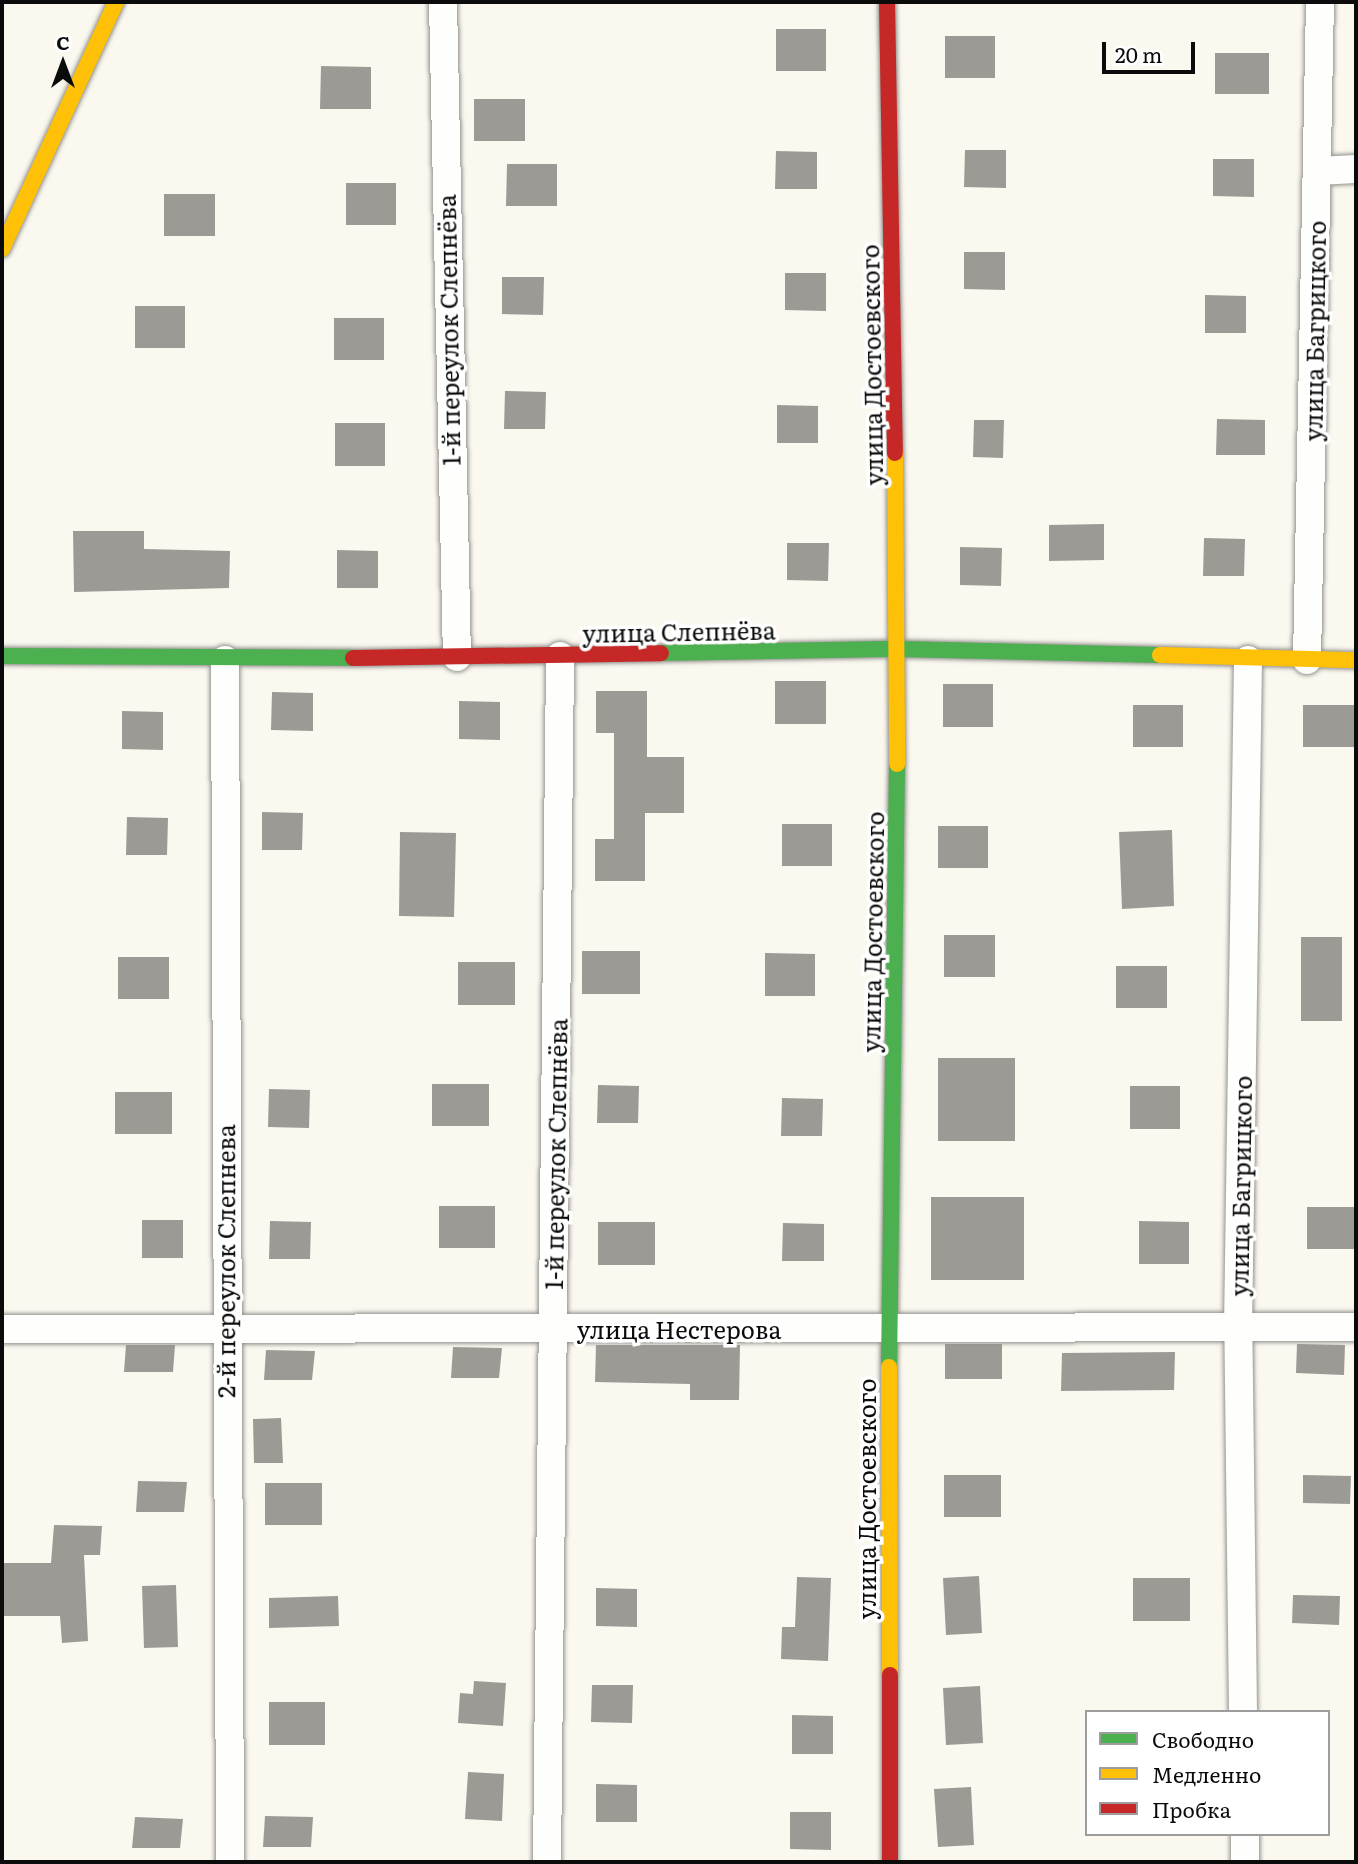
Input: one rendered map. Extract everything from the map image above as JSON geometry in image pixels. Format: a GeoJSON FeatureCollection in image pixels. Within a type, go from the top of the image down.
{"type":"FeatureCollection","features":[{"type":"Feature","properties":{"kind":"street"},"geometry":{"type":"LineString","coordinates":[[2,248],[116,2]]}},
{"type":"Feature","properties":{"kind":"street","name":"1-й переулок Слепнёва"},"geometry":{"type":"LineString","coordinates":[[443,2],[457,657]]}},
{"type":"Feature","properties":{"kind":"street","name":"улица Достоевского"},"geometry":{"type":"LineString","coordinates":[[887,2],[899,649],[888,1330],[890,1862]]}},
{"type":"Feature","properties":{"kind":"street","name":"улица Багрицкого"},"geometry":{"type":"LineString","coordinates":[[1307,660],[1320,2]]}},
{"type":"Feature","properties":{"kind":"street"},"geometry":{"type":"LineString","coordinates":[[1317,171],[1356,169]]}},
{"type":"Feature","properties":{"kind":"street","name":"улица Слепнёва"},"geometry":{"type":"LineString","coordinates":[[2,656],[225,660],[899,649],[1248,660],[1356,660]]}},
{"type":"Feature","properties":{"kind":"street","name":"1-й переулок Слепнёва"},"geometry":{"type":"LineString","coordinates":[[547,1862],[559,656]]}},
{"type":"Feature","properties":{"kind":"street","name":"2-й переулок Слепнева"},"geometry":{"type":"LineString","coordinates":[[225,660],[224,1329],[230,1862]]}},
{"type":"Feature","properties":{"kind":"street","name":"улица Багрицкого"},"geometry":{"type":"LineString","coordinates":[[1243,1710],[1238,1327],[1248,660]]}},
{"type":"Feature","properties":{"kind":"street","name":"улица Нестерова"},"geometry":{"type":"LineString","coordinates":[[2,1329],[888,1330],[1356,1327]]}},
{"type":"Feature","properties":{"kind":"street"},"geometry":{"type":"LineString","coordinates":[[1245,1836],[1245,1862]]}},
{"type":"Feature","properties":{"kind":"building"},"geometry":{"type":"Polygon","coordinates":[[[776,29],[826,29],[826,71],[776,71],[776,29]]]}},
{"type":"Feature","properties":{"kind":"building"},"geometry":{"type":"Polygon","coordinates":[[[945,36],[995,36],[995,78],[945,78],[945,36]]]}},
{"type":"Feature","properties":{"kind":"building"},"geometry":{"type":"Polygon","coordinates":[[[1215,53],[1269,53],[1269,94],[1215,94],[1215,53]]]}},
{"type":"Feature","properties":{"kind":"building"},"geometry":{"type":"Polygon","coordinates":[[[321,66],[371,67],[371,109],[320,109],[321,66]]]}},
{"type":"Feature","properties":{"kind":"building"},"geometry":{"type":"Polygon","coordinates":[[[474,99],[525,99],[525,141],[474,141],[474,99]]]}},
{"type":"Feature","properties":{"kind":"building"},"geometry":{"type":"Polygon","coordinates":[[[965,150],[1006,150],[1006,188],[964,187],[965,150]]]}},
{"type":"Feature","properties":{"kind":"building"},"geometry":{"type":"Polygon","coordinates":[[[776,151],[817,152],[817,189],[775,189],[776,151]]]}},
{"type":"Feature","properties":{"kind":"building"},"geometry":{"type":"Polygon","coordinates":[[[1213,159],[1254,159],[1254,197],[1213,196],[1213,159]]]}},
{"type":"Feature","properties":{"kind":"building"},"geometry":{"type":"Polygon","coordinates":[[[507,164],[557,164],[557,206],[506,206],[507,164]]]}},
{"type":"Feature","properties":{"kind":"building"},"geometry":{"type":"Polygon","coordinates":[[[346,183],[396,183],[396,225],[346,225],[346,183]]]}},
{"type":"Feature","properties":{"kind":"building"},"geometry":{"type":"Polygon","coordinates":[[[164,194],[215,194],[215,236],[164,236],[164,194]]]}},
{"type":"Feature","properties":{"kind":"building"},"geometry":{"type":"Polygon","coordinates":[[[964,252],[1005,252],[1005,290],[964,289],[964,252]]]}},
{"type":"Feature","properties":{"kind":"building"},"geometry":{"type":"Polygon","coordinates":[[[785,273],[826,273],[826,311],[785,310],[785,273]]]}},
{"type":"Feature","properties":{"kind":"building"},"geometry":{"type":"Polygon","coordinates":[[[502,277],[544,277],[543,315],[502,314],[502,277]]]}},
{"type":"Feature","properties":{"kind":"building"},"geometry":{"type":"Polygon","coordinates":[[[1205,295],[1246,296],[1246,333],[1205,333],[1205,295]]]}},
{"type":"Feature","properties":{"kind":"building"},"geometry":{"type":"Polygon","coordinates":[[[135,306],[185,306],[185,348],[135,348],[135,306]]]}},
{"type":"Feature","properties":{"kind":"building"},"geometry":{"type":"Polygon","coordinates":[[[334,318],[384,318],[384,360],[334,360],[334,318]]]}},
{"type":"Feature","properties":{"kind":"building"},"geometry":{"type":"Polygon","coordinates":[[[505,391],[546,392],[545,429],[504,429],[505,391]]]}},
{"type":"Feature","properties":{"kind":"building"},"geometry":{"type":"Polygon","coordinates":[[[777,405],[818,406],[818,443],[777,443],[777,405]]]}},
{"type":"Feature","properties":{"kind":"building"},"geometry":{"type":"Polygon","coordinates":[[[1217,419],[1265,420],[1265,455],[1216,455],[1217,419]]]}},
{"type":"Feature","properties":{"kind":"building"},"geometry":{"type":"Polygon","coordinates":[[[974,420],[1004,420],[1003,458],[973,457],[974,420]]]}},
{"type":"Feature","properties":{"kind":"building"},"geometry":{"type":"Polygon","coordinates":[[[335,423],[385,423],[385,466],[335,466],[335,423]]]}},
{"type":"Feature","properties":{"kind":"building"},"geometry":{"type":"Polygon","coordinates":[[[1104,524],[1104,560],[1049,561],[1049,525],[1104,524]]]}},
{"type":"Feature","properties":{"kind":"building"},"geometry":{"type":"Polygon","coordinates":[[[73,531],[144,531],[144,549],[230,551],[229,588],[74,592],[73,531]]]}},
{"type":"Feature","properties":{"kind":"building"},"geometry":{"type":"Polygon","coordinates":[[[1204,538],[1245,539],[1244,576],[1203,576],[1204,538]]]}},
{"type":"Feature","properties":{"kind":"building"},"geometry":{"type":"Polygon","coordinates":[[[787,543],[829,543],[828,581],[787,580],[787,543]]]}},
{"type":"Feature","properties":{"kind":"building"},"geometry":{"type":"Polygon","coordinates":[[[960,547],[1002,548],[1001,586],[960,585],[960,547]]]}},
{"type":"Feature","properties":{"kind":"building"},"geometry":{"type":"Polygon","coordinates":[[[337,550],[378,551],[378,588],[337,588],[337,550]]]}},
{"type":"Feature","properties":{"kind":"building"},"geometry":{"type":"Polygon","coordinates":[[[775,681],[826,681],[826,724],[775,724],[775,681]]]}},
{"type":"Feature","properties":{"kind":"building"},"geometry":{"type":"Polygon","coordinates":[[[943,684],[993,684],[993,727],[943,727],[943,684]]]}},
{"type":"Feature","properties":{"kind":"building"},"geometry":{"type":"Polygon","coordinates":[[[596,691],[647,691],[647,757],[684,757],[684,813],[645,813],[645,881],[595,881],[595,839],[614,839],[614,733],[596,733],[596,691]]]}},
{"type":"Feature","properties":{"kind":"building"},"geometry":{"type":"Polygon","coordinates":[[[272,692],[313,693],[313,731],[271,730],[272,692]]]}},
{"type":"Feature","properties":{"kind":"building"},"geometry":{"type":"Polygon","coordinates":[[[459,701],[500,702],[500,740],[459,739],[459,701]]]}},
{"type":"Feature","properties":{"kind":"building"},"geometry":{"type":"Polygon","coordinates":[[[1133,705],[1183,705],[1183,747],[1133,747],[1133,705]]]}},
{"type":"Feature","properties":{"kind":"building"},"geometry":{"type":"Polygon","coordinates":[[[1303,705],[1354,705],[1354,747],[1303,747],[1303,705]]]}},
{"type":"Feature","properties":{"kind":"building"},"geometry":{"type":"Polygon","coordinates":[[[122,711],[163,712],[163,750],[122,749],[122,711]]]}},
{"type":"Feature","properties":{"kind":"building"},"geometry":{"type":"Polygon","coordinates":[[[262,812],[303,813],[302,850],[262,850],[262,812]]]}},
{"type":"Feature","properties":{"kind":"building"},"geometry":{"type":"Polygon","coordinates":[[[127,817],[168,818],[167,855],[126,855],[127,817]]]}},
{"type":"Feature","properties":{"kind":"building"},"geometry":{"type":"Polygon","coordinates":[[[782,824],[832,824],[832,866],[782,866],[782,824]]]}},
{"type":"Feature","properties":{"kind":"building"},"geometry":{"type":"Polygon","coordinates":[[[938,826],[988,826],[988,868],[938,868],[938,826]]]}},
{"type":"Feature","properties":{"kind":"building"},"geometry":{"type":"Polygon","coordinates":[[[1172,830],[1174,906],[1122,909],[1119,832],[1172,830]]]}},
{"type":"Feature","properties":{"kind":"building"},"geometry":{"type":"Polygon","coordinates":[[[400,832],[456,833],[454,917],[399,916],[400,832]]]}},
{"type":"Feature","properties":{"kind":"building"},"geometry":{"type":"Polygon","coordinates":[[[944,935],[995,935],[995,977],[944,977],[944,935]]]}},
{"type":"Feature","properties":{"kind":"building"},"geometry":{"type":"Polygon","coordinates":[[[1301,937],[1342,937],[1342,1021],[1301,1021],[1301,937]]]}},
{"type":"Feature","properties":{"kind":"building"},"geometry":{"type":"Polygon","coordinates":[[[582,951],[640,951],[640,994],[582,994],[582,951]]]}},
{"type":"Feature","properties":{"kind":"building"},"geometry":{"type":"Polygon","coordinates":[[[765,953],[815,954],[815,996],[765,996],[765,953]]]}},
{"type":"Feature","properties":{"kind":"building"},"geometry":{"type":"Polygon","coordinates":[[[118,957],[169,957],[169,999],[118,999],[118,957]]]}},
{"type":"Feature","properties":{"kind":"building"},"geometry":{"type":"Polygon","coordinates":[[[458,962],[515,962],[515,1005],[458,1005],[458,962]]]}},
{"type":"Feature","properties":{"kind":"building"},"geometry":{"type":"Polygon","coordinates":[[[1116,966],[1167,966],[1167,1008],[1116,1008],[1116,966]]]}},
{"type":"Feature","properties":{"kind":"building"},"geometry":{"type":"Polygon","coordinates":[[[938,1058],[1015,1058],[1015,1141],[938,1141],[938,1058]]]}},
{"type":"Feature","properties":{"kind":"building"},"geometry":{"type":"Polygon","coordinates":[[[432,1084],[489,1084],[489,1126],[432,1126],[432,1084]]]}},
{"type":"Feature","properties":{"kind":"building"},"geometry":{"type":"Polygon","coordinates":[[[598,1085],[639,1086],[638,1123],[597,1123],[598,1085]]]}},
{"type":"Feature","properties":{"kind":"building"},"geometry":{"type":"Polygon","coordinates":[[[1130,1086],[1180,1086],[1180,1129],[1130,1129],[1130,1086]]]}},
{"type":"Feature","properties":{"kind":"building"},"geometry":{"type":"Polygon","coordinates":[[[269,1089],[310,1090],[309,1128],[268,1127],[269,1089]]]}},
{"type":"Feature","properties":{"kind":"building"},"geometry":{"type":"Polygon","coordinates":[[[115,1092],[172,1092],[172,1134],[115,1134],[115,1092]]]}},
{"type":"Feature","properties":{"kind":"building"},"geometry":{"type":"Polygon","coordinates":[[[782,1098],[823,1099],[822,1136],[781,1136],[782,1098]]]}},
{"type":"Feature","properties":{"kind":"building"},"geometry":{"type":"Polygon","coordinates":[[[931,1197],[1024,1197],[1024,1280],[931,1280],[931,1197]]]}},
{"type":"Feature","properties":{"kind":"building"},"geometry":{"type":"Polygon","coordinates":[[[439,1206],[495,1206],[495,1248],[439,1248],[439,1206]]]}},
{"type":"Feature","properties":{"kind":"building"},"geometry":{"type":"Polygon","coordinates":[[[1307,1207],[1356,1207],[1356,1249],[1307,1249],[1307,1207]]]}},
{"type":"Feature","properties":{"kind":"building"},"geometry":{"type":"Polygon","coordinates":[[[142,1220],[183,1220],[183,1258],[142,1258],[142,1220]]]}},
{"type":"Feature","properties":{"kind":"building"},"geometry":{"type":"Polygon","coordinates":[[[270,1221],[311,1222],[310,1259],[269,1259],[270,1221]]]}},
{"type":"Feature","properties":{"kind":"building"},"geometry":{"type":"Polygon","coordinates":[[[1139,1221],[1189,1222],[1189,1264],[1139,1264],[1139,1221]]]}},
{"type":"Feature","properties":{"kind":"building"},"geometry":{"type":"Polygon","coordinates":[[[598,1222],[655,1222],[655,1265],[598,1265],[598,1222]]]}},
{"type":"Feature","properties":{"kind":"building"},"geometry":{"type":"Polygon","coordinates":[[[783,1223],[824,1224],[824,1261],[782,1261],[783,1223]]]}},
{"type":"Feature","properties":{"kind":"building"},"geometry":{"type":"Polygon","coordinates":[[[945,1344],[1002,1344],[1002,1379],[945,1379],[945,1344]]]}},
{"type":"Feature","properties":{"kind":"building"},"geometry":{"type":"Polygon","coordinates":[[[1297,1344],[1345,1345],[1344,1375],[1296,1373],[1297,1344]]]}},
{"type":"Feature","properties":{"kind":"building"},"geometry":{"type":"Polygon","coordinates":[[[126,1345],[175,1345],[173,1372],[124,1372],[126,1345]]]}},
{"type":"Feature","properties":{"kind":"building"},"geometry":{"type":"Polygon","coordinates":[[[596,1345],[740,1345],[739,1400],[690,1400],[690,1384],[595,1382],[596,1345]]]}},
{"type":"Feature","properties":{"kind":"building"},"geometry":{"type":"Polygon","coordinates":[[[453,1347],[502,1348],[499,1378],[451,1378],[453,1347]]]}},
{"type":"Feature","properties":{"kind":"building"},"geometry":{"type":"Polygon","coordinates":[[[266,1350],[315,1351],[312,1380],[264,1380],[266,1350]]]}},
{"type":"Feature","properties":{"kind":"building"},"geometry":{"type":"Polygon","coordinates":[[[1175,1352],[1174,1390],[1061,1391],[1062,1353],[1175,1352]]]}},
{"type":"Feature","properties":{"kind":"building"},"geometry":{"type":"Polygon","coordinates":[[[281,1418],[283,1463],[254,1463],[253,1419],[281,1418]]]}},
{"type":"Feature","properties":{"kind":"building"},"geometry":{"type":"Polygon","coordinates":[[[944,1475],[1001,1475],[1001,1517],[944,1517],[944,1475]]]}},
{"type":"Feature","properties":{"kind":"building"},"geometry":{"type":"Polygon","coordinates":[[[1303,1475],[1351,1476],[1350,1504],[1303,1503],[1303,1475]]]}},
{"type":"Feature","properties":{"kind":"building"},"geometry":{"type":"Polygon","coordinates":[[[138,1481],[187,1482],[184,1512],[136,1512],[138,1481]]]}},
{"type":"Feature","properties":{"kind":"building"},"geometry":{"type":"Polygon","coordinates":[[[265,1483],[322,1483],[322,1525],[265,1525],[265,1483]]]}},
{"type":"Feature","properties":{"kind":"building"},"geometry":{"type":"Polygon","coordinates":[[[54,1525],[102,1526],[100,1555],[84,1555],[88,1641],[62,1643],[60,1616],[2,1616],[2,1563],[51,1563],[54,1525]]]}},
{"type":"Feature","properties":{"kind":"building"},"geometry":{"type":"Polygon","coordinates":[[[979,1576],[982,1633],[946,1635],[943,1578],[979,1576]]]}},
{"type":"Feature","properties":{"kind":"building"},"geometry":{"type":"Polygon","coordinates":[[[797,1577],[831,1578],[828,1661],[781,1659],[782,1627],[795,1627],[797,1577]]]}},
{"type":"Feature","properties":{"kind":"building"},"geometry":{"type":"Polygon","coordinates":[[[1133,1578],[1190,1578],[1190,1621],[1133,1621],[1133,1578]]]}},
{"type":"Feature","properties":{"kind":"building"},"geometry":{"type":"Polygon","coordinates":[[[176,1585],[178,1647],[144,1648],[142,1586],[176,1585]]]}},
{"type":"Feature","properties":{"kind":"building"},"geometry":{"type":"Polygon","coordinates":[[[596,1588],[637,1589],[637,1627],[596,1626],[596,1588]]]}},
{"type":"Feature","properties":{"kind":"building"},"geometry":{"type":"Polygon","coordinates":[[[1293,1595],[1340,1596],[1339,1625],[1292,1623],[1293,1595]]]}},
{"type":"Feature","properties":{"kind":"building"},"geometry":{"type":"Polygon","coordinates":[[[338,1596],[339,1626],[269,1628],[269,1598],[338,1596]]]}},
{"type":"Feature","properties":{"kind":"building"},"geometry":{"type":"Polygon","coordinates":[[[474,1681],[506,1683],[503,1726],[458,1723],[460,1693],[473,1694],[474,1681]]]}},
{"type":"Feature","properties":{"kind":"building"},"geometry":{"type":"Polygon","coordinates":[[[592,1685],[633,1685],[632,1723],[591,1722],[592,1685]]]}},
{"type":"Feature","properties":{"kind":"building"},"geometry":{"type":"Polygon","coordinates":[[[980,1686],[983,1743],[946,1745],[943,1688],[980,1686]]]}},
{"type":"Feature","properties":{"kind":"building"},"geometry":{"type":"Polygon","coordinates":[[[269,1702],[325,1702],[325,1745],[269,1745],[269,1702]]]}},
{"type":"Feature","properties":{"kind":"building"},"geometry":{"type":"Polygon","coordinates":[[[792,1715],[833,1716],[833,1754],[792,1754],[792,1715]]]}},
{"type":"Feature","properties":{"kind":"building"},"geometry":{"type":"Polygon","coordinates":[[[468,1772],[504,1774],[502,1821],[465,1819],[468,1772]]]}},
{"type":"Feature","properties":{"kind":"building"},"geometry":{"type":"Polygon","coordinates":[[[596,1784],[637,1785],[637,1822],[596,1822],[596,1784]]]}},
{"type":"Feature","properties":{"kind":"building"},"geometry":{"type":"Polygon","coordinates":[[[971,1787],[974,1845],[938,1847],[934,1789],[971,1787]]]}},
{"type":"Feature","properties":{"kind":"building"},"geometry":{"type":"Polygon","coordinates":[[[790,1812],[831,1812],[831,1850],[790,1849],[790,1812]]]}},
{"type":"Feature","properties":{"kind":"building"},"geometry":{"type":"Polygon","coordinates":[[[265,1816],[313,1817],[311,1847],[263,1847],[265,1816]]]}},
{"type":"Feature","properties":{"kind":"building"},"geometry":{"type":"Polygon","coordinates":[[[135,1817],[183,1819],[180,1848],[132,1848],[135,1817]]]}},
{"type":"Feature","properties":{"kind":"traffic: fast"},"geometry":{"type":"LineString","coordinates":[[661,653],[899,649],[1160,655]]}},
{"type":"Feature","properties":{"kind":"traffic: fast"},"geometry":{"type":"LineString","coordinates":[[2,656],[353,658]]}},
{"type":"Feature","properties":{"kind":"traffic: fast"},"geometry":{"type":"LineString","coordinates":[[889,1367],[897,764]]}},
{"type":"Feature","properties":{"kind":"traffic: slow"},"geometry":{"type":"LineString","coordinates":[[2,249],[116,2]]}},
{"type":"Feature","properties":{"kind":"traffic: slow"},"geometry":{"type":"LineString","coordinates":[[895,453],[897,764]]}},
{"type":"Feature","properties":{"kind":"traffic: slow"},"geometry":{"type":"LineString","coordinates":[[1160,655],[1356,660]]}},
{"type":"Feature","properties":{"kind":"traffic: slow"},"geometry":{"type":"LineString","coordinates":[[889,1367],[890,1675]]}},
{"type":"Feature","properties":{"kind":"traffic: jam"},"geometry":{"type":"LineString","coordinates":[[887,2],[895,453]]}},
{"type":"Feature","properties":{"kind":"traffic: jam"},"geometry":{"type":"LineString","coordinates":[[353,658],[661,653]]}},
{"type":"Feature","properties":{"kind":"traffic: jam"},"geometry":{"type":"LineString","coordinates":[[890,1675],[890,1862]]}}]}
